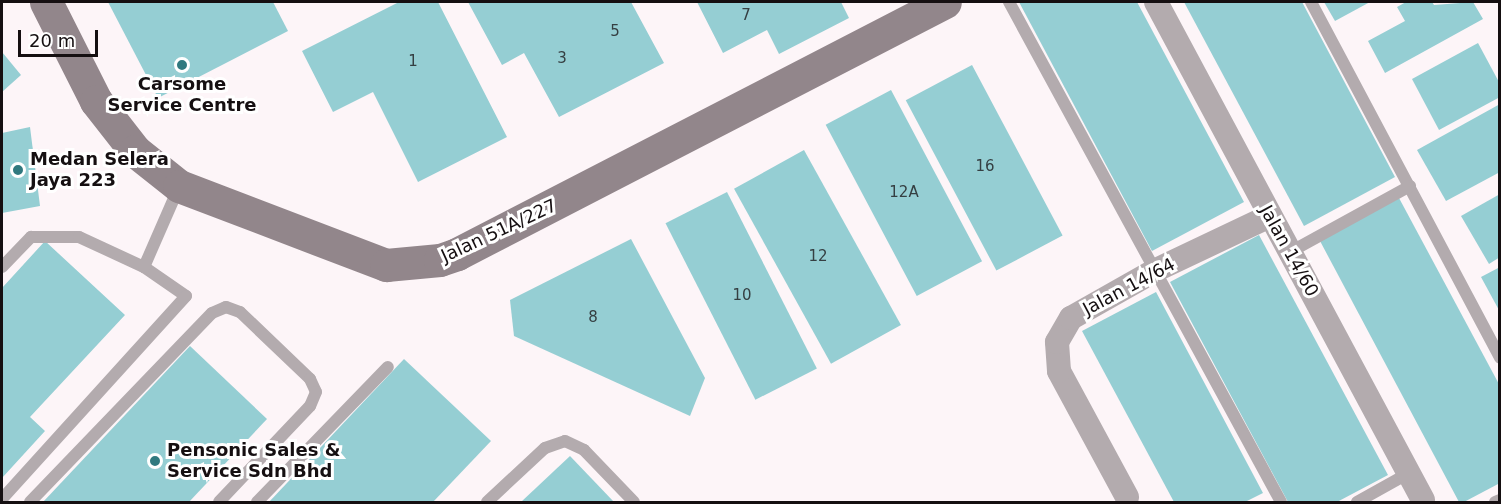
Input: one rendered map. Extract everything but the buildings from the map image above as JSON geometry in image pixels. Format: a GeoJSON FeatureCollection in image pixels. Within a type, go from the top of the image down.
{"type":"FeatureCollection","features":[{"type":"Feature","properties":{"kind":"street","name":"Jalan 51A/227"},"geometry":{"type":"LineString","coordinates":[[46,2],[96,101],[135,151],[180,186],[358,257],[386,265],[440,260],[582,192],[945,2]]}},
{"type":"Feature","properties":{"kind":"street","name":"Jalan 14/60"},"geometry":{"type":"LineString","coordinates":[[1156,2],[1424,501]]}},
{"type":"Feature","properties":{"kind":"street","name":"Jalan 14/64"},"geometry":{"type":"LineString","coordinates":[[1127,497],[1059,371],[1057,342],[1071,318],[1154,271],[1270,216]]}},
{"type":"Feature","properties":{"kind":"lane"},"geometry":{"type":"LineString","coordinates":[[1009,2],[1281,502]]}},
{"type":"Feature","properties":{"kind":"lane"},"geometry":{"type":"LineString","coordinates":[[1311,2],[1500,358]]}},
{"type":"Feature","properties":{"kind":"lane"},"geometry":{"type":"LineString","coordinates":[[144,267],[180,186]]}},
{"type":"Feature","properties":{"kind":"lane"},"geometry":{"type":"LineString","coordinates":[[1290,252],[1410,186]]}},
{"type":"Feature","properties":{"kind":"lane"},"geometry":{"type":"LineString","coordinates":[[2,267],[31,237],[79,237],[144,267],[186,296],[2,499]]}},
{"type":"Feature","properties":{"kind":"lane"},"geometry":{"type":"LineString","coordinates":[[30,502],[212,313],[226,307],[240,312],[310,379],[316,392],[310,406],[219,502]]}},
{"type":"Feature","properties":{"kind":"lane"},"geometry":{"type":"LineString","coordinates":[[257,502],[388,367]]}},
{"type":"Feature","properties":{"kind":"lane"},"geometry":{"type":"LineString","coordinates":[[488,502],[545,448],[565,441],[584,450],[634,502]]}},
{"type":"Feature","properties":{"kind":"lane"},"geometry":{"type":"LineString","coordinates":[[1357,502],[1409,473]]}},
{"type":"Feature","properties":{"kind":"lane"},"geometry":{"type":"LineString","coordinates":[[1494,502],[1500,500]]}},
{"type":"Feature","properties":{"kind":"place","name":"Carsome Service Centre"},"geometry":{"type":"Point","coordinates":[182,65]}},
{"type":"Feature","properties":{"kind":"place","name":"Medan Selera Jaya 223"},"geometry":{"type":"Point","coordinates":[18,170]}},
{"type":"Feature","properties":{"kind":"place","name":"Pensonic Sales & Service Sdn Bhd"},"geometry":{"type":"Point","coordinates":[155,461]}}]}
